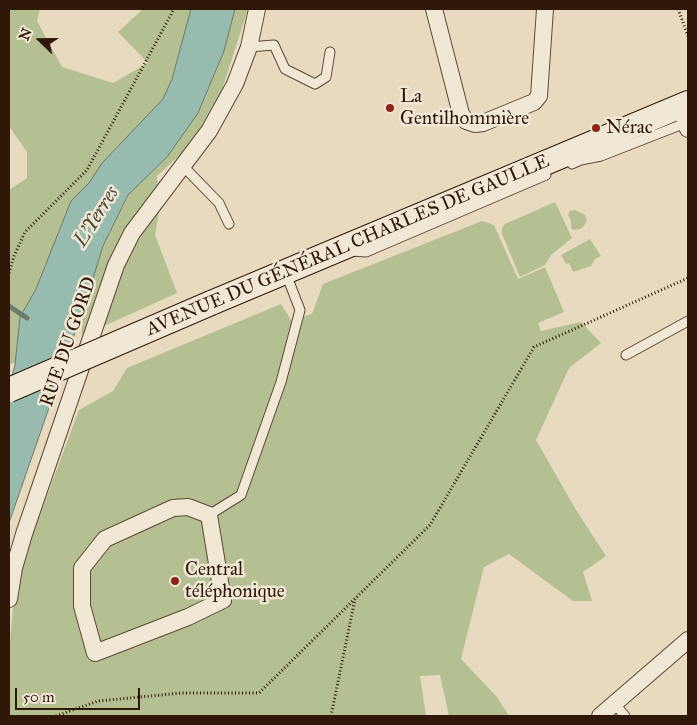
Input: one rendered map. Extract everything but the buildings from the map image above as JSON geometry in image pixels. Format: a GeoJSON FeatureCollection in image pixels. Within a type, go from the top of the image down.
{"type":"FeatureCollection","features":[{"type":"Feature","properties":{"kind":"main road","name":"AVENUE DU GÉNÉRAL CHARLES DE GAULLE"},"geometry":{"type":"LineString","coordinates":[[9,390],[337,250],[686,117]]}},
{"type":"Feature","properties":{"kind":"street","name":"RUE DU GORD"},"geometry":{"type":"LineString","coordinates":[[9,599],[14,568],[24,534],[116,265],[132,232],[214,123],[235,84],[249,47],[257,9]]}},
{"type":"Feature","properties":{"kind":"street"},"geometry":{"type":"LineString","coordinates":[[434,9],[461,114],[466,121],[475,124],[483,123],[534,102],[539,96],[545,9]]}},
{"type":"Feature","properties":{"kind":"street"},"geometry":{"type":"LineString","coordinates":[[188,507],[209,515],[224,600],[188,617],[95,653],[82,606],[82,568],[105,539],[173,508],[188,507]]}},
{"type":"Feature","properties":{"kind":"street"},"geometry":{"type":"LineString","coordinates":[[600,716],[620,710],[688,640]]}},
{"type":"Feature","properties":{"kind":"lane"},"geometry":{"type":"LineString","coordinates":[[249,47],[274,45],[285,69],[315,84],[326,77],[330,52]]}},
{"type":"Feature","properties":{"kind":"lane"},"geometry":{"type":"LineString","coordinates":[[564,168],[581,160],[601,156],[686,117]]}},
{"type":"Feature","properties":{"kind":"lane"},"geometry":{"type":"LineString","coordinates":[[183,166],[219,203],[228,224]]}},
{"type":"Feature","properties":{"kind":"lane"},"geometry":{"type":"LineString","coordinates":[[337,250],[366,252],[554,172]]}},
{"type":"Feature","properties":{"kind":"lane"},"geometry":{"type":"LineString","coordinates":[[209,515],[241,495],[280,382],[300,310],[288,279],[283,272]]}},
{"type":"Feature","properties":{"kind":"lane"},"geometry":{"type":"LineString","coordinates":[[626,355],[688,321]]}},
{"type":"Feature","properties":{"kind":"path"},"geometry":{"type":"LineString","coordinates":[[168,9],[172,14]]}},
{"type":"Feature","properties":{"kind":"path"},"geometry":{"type":"LineString","coordinates":[[9,273],[14,256],[25,232],[86,170],[174,9]]}},
{"type":"Feature","properties":{"kind":"path"},"geometry":{"type":"LineString","coordinates":[[678,9],[688,36]]}},
{"type":"Feature","properties":{"kind":"path"},"geometry":{"type":"LineString","coordinates":[[9,251],[14,256]]}},
{"type":"Feature","properties":{"kind":"path"},"geometry":{"type":"LineString","coordinates":[[56,716],[98,701],[182,693],[258,693],[430,525],[534,347],[688,278]]}},
{"type":"Feature","properties":{"kind":"path"},"geometry":{"type":"LineString","coordinates":[[331,716],[355,599]]}},
{"type":"Feature","properties":{"kind":"green space"},"geometry":{"type":"Polygon","coordinates":[[[9,9],[40,9],[37,21],[62,67],[113,83],[148,63],[118,32],[143,9],[205,9],[202,36],[24,359],[9,365],[9,190],[27,178],[27,152],[9,126],[9,9]]]}},
{"type":"Feature","properties":{"kind":"green space"},"geometry":{"type":"Polygon","coordinates":[[[221,9],[248,9],[221,93],[188,148],[157,176],[160,207],[155,235],[177,293],[82,336],[80,292],[221,9]]]}},
{"type":"Feature","properties":{"kind":"green space"},"geometry":{"type":"Polygon","coordinates":[[[555,202],[572,238],[551,255],[545,265],[520,277],[502,234],[502,228],[505,224],[555,202]]]}},
{"type":"Feature","properties":{"kind":"green space"},"geometry":{"type":"Polygon","coordinates":[[[575,210],[585,215],[587,220],[580,229],[573,230],[568,215],[570,211],[575,210]]]}},
{"type":"Feature","properties":{"kind":"green space"},"geometry":{"type":"Polygon","coordinates":[[[482,221],[494,225],[518,279],[545,267],[564,312],[538,323],[541,331],[581,322],[601,343],[569,368],[536,440],[576,510],[606,556],[583,572],[592,601],[573,601],[509,554],[484,567],[461,659],[497,697],[509,716],[449,716],[440,675],[420,676],[426,716],[9,716],[9,650],[16,579],[79,410],[113,391],[127,368],[281,304],[291,320],[312,314],[323,284],[482,221]]]}},
{"type":"Feature","properties":{"kind":"green space"},"geometry":{"type":"Polygon","coordinates":[[[590,239],[601,256],[595,259],[591,266],[573,272],[569,263],[566,264],[561,255],[590,239]]]}},
{"type":"Feature","properties":{"kind":"water","name":"L'Yerres"},"geometry":{"type":"Polygon","coordinates":[[[191,9],[235,9],[224,51],[198,113],[167,157],[128,195],[103,246],[86,301],[9,523],[9,386],[15,365],[20,317],[36,289],[71,201],[89,183],[102,163],[163,99],[172,79],[191,9]]]}},
{"type":"Feature","properties":{"kind":"waterway"},"geometry":{"type":"LineString","coordinates":[[9,306],[27,318]]}},
{"type":"Feature","properties":{"kind":"place","name":"La Gentilhommière"},"geometry":{"type":"Point","coordinates":[390,108]}},
{"type":"Feature","properties":{"kind":"place","name":"Nérac"},"geometry":{"type":"Point","coordinates":[596,128]}},
{"type":"Feature","properties":{"kind":"place","name":"Central téléphonique"},"geometry":{"type":"Point","coordinates":[175,581]}}]}
